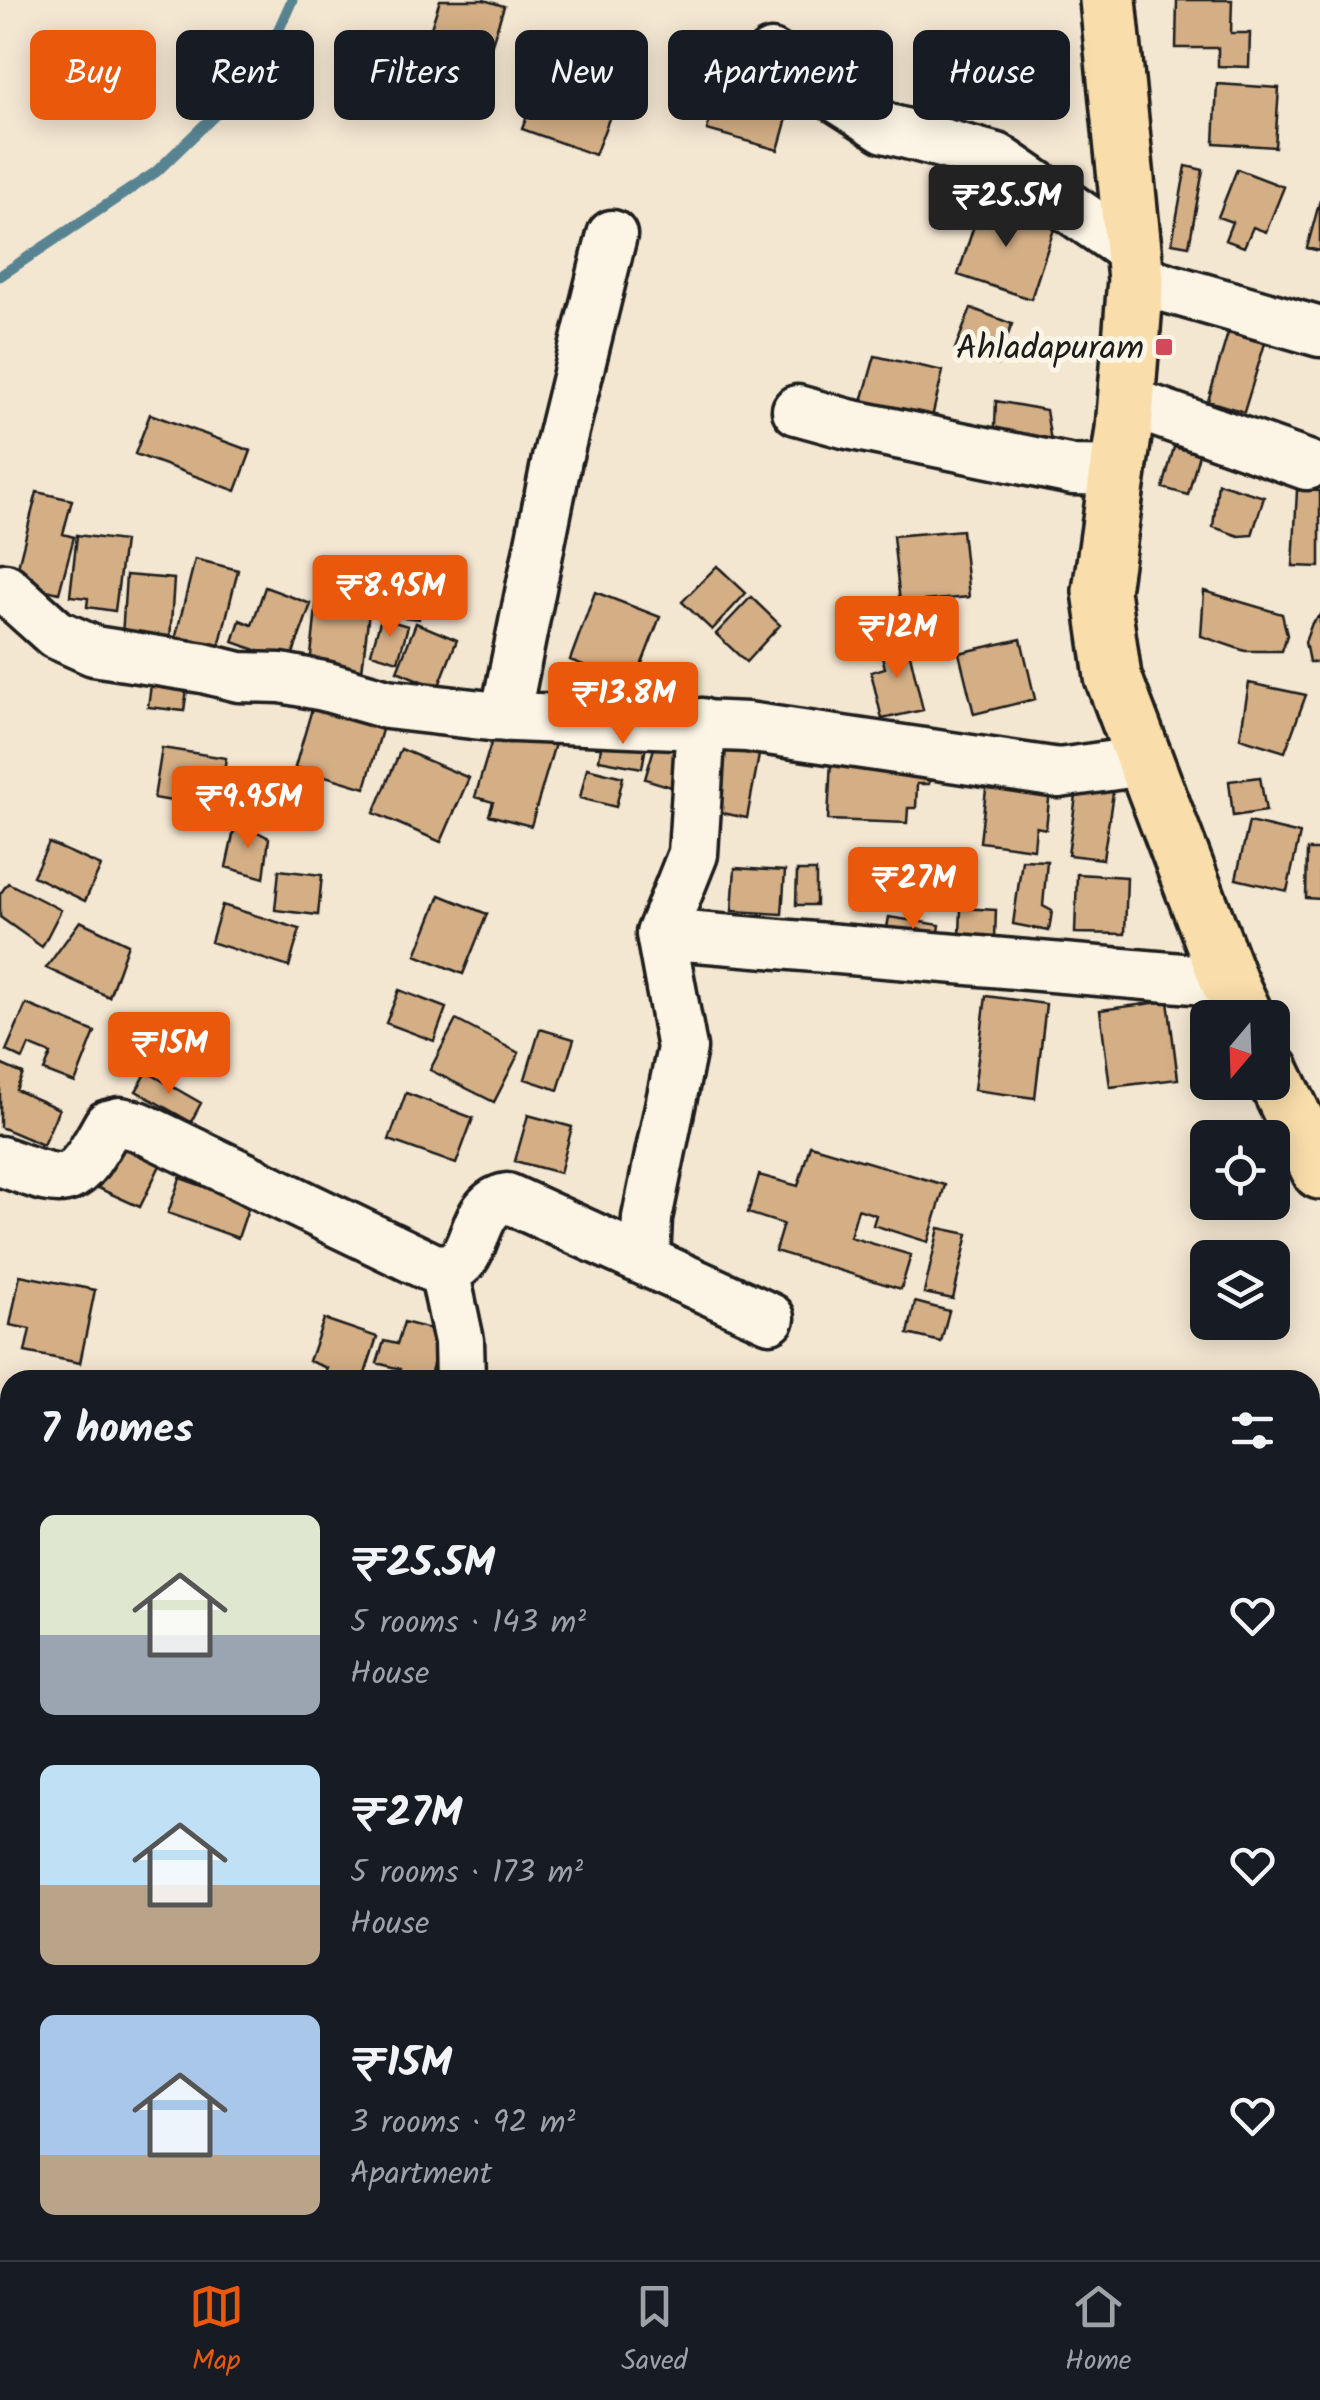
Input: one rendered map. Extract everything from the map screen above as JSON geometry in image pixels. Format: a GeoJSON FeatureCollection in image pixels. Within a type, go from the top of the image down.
{"type":"FeatureCollection","features":[{"type":"Feature","properties":{"kind":"main road"},"geometry":{"type":"LineString","coordinates":[[1108,0],[1134,265],[1126,401],[1102,591],[1113,677],[1238,1000]]}},
{"type":"Feature","properties":{"kind":"main road"},"geometry":{"type":"LineString","coordinates":[[1286,1100],[1320,1171]]}},
{"type":"Feature","properties":{"kind":"street"},"geometry":{"type":"LineString","coordinates":[[873,120],[885,128],[997,158],[1134,265],[1320,332]]}},
{"type":"Feature","properties":{"kind":"street"},"geometry":{"type":"LineString","coordinates":[[506,717],[556,459],[612,236]]}},
{"type":"Feature","properties":{"kind":"street"},"geometry":{"type":"LineString","coordinates":[[1126,401],[1307,465]]}},
{"type":"Feature","properties":{"kind":"street"},"geometry":{"type":"LineString","coordinates":[[797,410],[1073,470],[1118,471]]}},
{"type":"Feature","properties":{"kind":"street"},"geometry":{"type":"LineString","coordinates":[[4,588],[56,634],[94,651],[239,676],[296,681],[387,704],[506,717],[701,723],[1059,772],[1144,761]]}},
{"type":"Feature","properties":{"kind":"street"},"geometry":{"type":"LineString","coordinates":[[645,1260],[647,1218],[682,1048],[661,934],[693,854],[701,723]]}},
{"type":"Feature","properties":{"kind":"street"},"geometry":{"type":"LineString","coordinates":[[661,934],[1238,1000]]}},
{"type":"Feature","properties":{"kind":"street"},"geometry":{"type":"LineString","coordinates":[[0,1161],[52,1180],[68,1178],[87,1164],[108,1126],[120,1122],[138,1126],[444,1270],[455,1268],[464,1259],[486,1209],[494,1200],[507,1198],[770,1318]]}},
{"type":"Feature","properties":{"kind":"street"},"geometry":{"type":"LineString","coordinates":[[444,1270],[460,1341],[460,1370]]}},
{"type":"Feature","properties":{"kind":"building"},"geometry":{"type":"Polygon","coordinates":[[[440,0],[484,0],[504,6],[495,34],[495,30],[430,30],[440,0]]]}},
{"type":"Feature","properties":{"kind":"building"},"geometry":{"type":"Polygon","coordinates":[[[1177,0],[1232,0],[1231,33],[1250,33],[1249,67],[1218,66],[1218,48],[1176,48],[1177,0]]]}},
{"type":"Feature","properties":{"kind":"building"},"geometry":{"type":"Polygon","coordinates":[[[1217,84],[1279,88],[1275,147],[1214,143],[1217,84]]]}},
{"type":"Feature","properties":{"kind":"building"},"geometry":{"type":"Polygon","coordinates":[[[525,120],[609,120],[595,155],[522,129],[525,120]]]}},
{"type":"Feature","properties":{"kind":"building"},"geometry":{"type":"Polygon","coordinates":[[[710,120],[786,120],[778,150],[707,130],[710,120]]]}},
{"type":"Feature","properties":{"kind":"building"},"geometry":{"type":"Polygon","coordinates":[[[1186,166],[1203,170],[1189,246],[1172,243],[1186,166]]]}},
{"type":"Feature","properties":{"kind":"building"},"geometry":{"type":"Polygon","coordinates":[[[1237,169],[1284,187],[1266,232],[1253,227],[1244,247],[1225,240],[1232,222],[1218,217],[1237,169]]]}},
{"type":"Feature","properties":{"kind":"building"},"geometry":{"type":"Polygon","coordinates":[[[1320,200],[1320,251],[1307,248],[1320,200]]]}},
{"type":"Feature","properties":{"kind":"building"},"geometry":{"type":"Polygon","coordinates":[[[982,201],[1055,226],[1031,299],[958,275],[982,201]]]}},
{"type":"Feature","properties":{"kind":"building"},"geometry":{"type":"Polygon","coordinates":[[[971,308],[1012,324],[997,365],[955,349],[971,308]]]}},
{"type":"Feature","properties":{"kind":"building"},"geometry":{"type":"Polygon","coordinates":[[[1228,333],[1265,343],[1244,412],[1208,401],[1228,333]]]}},
{"type":"Feature","properties":{"kind":"building"},"geometry":{"type":"Polygon","coordinates":[[[875,356],[943,371],[929,430],[861,405],[875,356]]]}},
{"type":"Feature","properties":{"kind":"building"},"geometry":{"type":"Polygon","coordinates":[[[996,401],[1046,410],[1053,454],[994,449],[996,401]]]}},
{"type":"Feature","properties":{"kind":"building"},"geometry":{"type":"Polygon","coordinates":[[[150,414],[251,451],[236,491],[135,454],[150,414]]]}},
{"type":"Feature","properties":{"kind":"building"},"geometry":{"type":"Polygon","coordinates":[[[1174,447],[1199,454],[1188,495],[1163,488],[1174,447]]]}},
{"type":"Feature","properties":{"kind":"building"},"geometry":{"type":"Polygon","coordinates":[[[1218,483],[1264,497],[1252,535],[1239,536],[1213,527],[1218,483]]]}},
{"type":"Feature","properties":{"kind":"building"},"geometry":{"type":"Polygon","coordinates":[[[1297,490],[1320,491],[1320,567],[1293,566],[1297,490]]]}},
{"type":"Feature","properties":{"kind":"building"},"geometry":{"type":"Polygon","coordinates":[[[37,492],[72,500],[63,534],[74,537],[59,593],[14,582],[37,492]]]}},
{"type":"Feature","properties":{"kind":"building"},"geometry":{"type":"Polygon","coordinates":[[[962,530],[969,597],[900,603],[893,536],[962,530]]]}},
{"type":"Feature","properties":{"kind":"building"},"geometry":{"type":"Polygon","coordinates":[[[77,535],[124,541],[115,611],[87,607],[88,598],[70,596],[77,535]]]}},
{"type":"Feature","properties":{"kind":"building"},"geometry":{"type":"Polygon","coordinates":[[[195,559],[238,570],[216,659],[173,648],[195,559]]]}},
{"type":"Feature","properties":{"kind":"building"},"geometry":{"type":"Polygon","coordinates":[[[717,566],[746,593],[712,630],[682,602],[717,566]]]}},
{"type":"Feature","properties":{"kind":"building"},"geometry":{"type":"Polygon","coordinates":[[[404,571],[424,573],[419,619],[400,617],[404,571]]]}},
{"type":"Feature","properties":{"kind":"building"},"geometry":{"type":"Polygon","coordinates":[[[126,575],[174,579],[170,640],[122,637],[126,575]]]}},
{"type":"Feature","properties":{"kind":"building"},"geometry":{"type":"Polygon","coordinates":[[[319,580],[372,586],[362,671],[310,665],[319,580]]]}},
{"type":"Feature","properties":{"kind":"building"},"geometry":{"type":"Polygon","coordinates":[[[265,587],[311,604],[290,662],[233,642],[240,620],[252,625],[265,587]]]}},
{"type":"Feature","properties":{"kind":"building"},"geometry":{"type":"Polygon","coordinates":[[[1204,591],[1282,614],[1287,635],[1282,651],[1245,651],[1201,636],[1204,591]]]}},
{"type":"Feature","properties":{"kind":"building"},"geometry":{"type":"Polygon","coordinates":[[[595,592],[660,617],[634,684],[570,660],[595,592]]]}},
{"type":"Feature","properties":{"kind":"building"},"geometry":{"type":"Polygon","coordinates":[[[751,597],[780,625],[746,662],[716,634],[751,597]]]}},
{"type":"Feature","properties":{"kind":"building"},"geometry":{"type":"Polygon","coordinates":[[[1320,615],[1320,662],[1309,662],[1305,642],[1312,623],[1320,615]]]}},
{"type":"Feature","properties":{"kind":"building"},"geometry":{"type":"Polygon","coordinates":[[[381,618],[408,626],[398,661],[371,653],[381,618]]]}},
{"type":"Feature","properties":{"kind":"building"},"geometry":{"type":"Polygon","coordinates":[[[416,623],[457,640],[438,688],[397,671],[416,623]]]}},
{"type":"Feature","properties":{"kind":"building"},"geometry":{"type":"Polygon","coordinates":[[[906,637],[923,710],[882,719],[871,672],[885,668],[879,644],[906,637]]]}},
{"type":"Feature","properties":{"kind":"building"},"geometry":{"type":"Polygon","coordinates":[[[1021,639],[1035,699],[974,714],[959,653],[1021,639]]]}},
{"type":"Feature","properties":{"kind":"building"},"geometry":{"type":"Polygon","coordinates":[[[152,677],[188,682],[184,711],[148,707],[152,677]]]}},
{"type":"Feature","properties":{"kind":"building"},"geometry":{"type":"Polygon","coordinates":[[[1249,683],[1306,695],[1285,752],[1240,738],[1249,683]]]}},
{"type":"Feature","properties":{"kind":"building"},"geometry":{"type":"Polygon","coordinates":[[[314,702],[384,723],[365,788],[295,767],[314,702]]]}},
{"type":"Feature","properties":{"kind":"building"},"geometry":{"type":"Polygon","coordinates":[[[497,723],[556,740],[531,826],[489,815],[493,802],[475,797],[497,723]]]}},
{"type":"Feature","properties":{"kind":"building"},"geometry":{"type":"Polygon","coordinates":[[[604,727],[648,735],[642,768],[599,760],[604,727]]]}},
{"type":"Feature","properties":{"kind":"building"},"geometry":{"type":"Polygon","coordinates":[[[657,738],[693,748],[681,790],[645,779],[657,738]]]}},
{"type":"Feature","properties":{"kind":"building"},"geometry":{"type":"Polygon","coordinates":[[[713,740],[760,750],[747,818],[717,812],[722,784],[706,780],[713,740]]]}},
{"type":"Feature","properties":{"kind":"building"},"geometry":{"type":"Polygon","coordinates":[[[162,748],[226,758],[219,809],[154,798],[162,748]]]}},
{"type":"Feature","properties":{"kind":"building"},"geometry":{"type":"Polygon","coordinates":[[[401,749],[469,778],[441,842],[374,813],[401,749]]]}},
{"type":"Feature","properties":{"kind":"building"},"geometry":{"type":"Polygon","coordinates":[[[831,759],[930,763],[929,784],[917,784],[916,808],[908,808],[907,823],[828,820],[831,759]]]}},
{"type":"Feature","properties":{"kind":"building"},"geometry":{"type":"Polygon","coordinates":[[[587,768],[623,777],[616,807],[580,798],[587,768]]]}},
{"type":"Feature","properties":{"kind":"building"},"geometry":{"type":"Polygon","coordinates":[[[988,772],[1051,780],[1046,829],[1036,827],[1034,849],[980,842],[988,772]]]}},
{"type":"Feature","properties":{"kind":"building"},"geometry":{"type":"Polygon","coordinates":[[[1260,777],[1266,811],[1233,816],[1229,781],[1260,777]]]}},
{"type":"Feature","properties":{"kind":"building"},"geometry":{"type":"Polygon","coordinates":[[[1078,781],[1114,786],[1103,859],[1068,855],[1078,781]]]}},
{"type":"Feature","properties":{"kind":"building"},"geometry":{"type":"Polygon","coordinates":[[[236,821],[269,838],[264,878],[226,867],[236,821]]]}},
{"type":"Feature","properties":{"kind":"building"},"geometry":{"type":"Polygon","coordinates":[[[1249,822],[1300,834],[1287,891],[1236,879],[1249,822]]]}},
{"type":"Feature","properties":{"kind":"building"},"geometry":{"type":"Polygon","coordinates":[[[49,843],[101,866],[85,901],[33,876],[49,843]]]}},
{"type":"Feature","properties":{"kind":"building"},"geometry":{"type":"Polygon","coordinates":[[[1307,850],[1320,850],[1320,899],[1306,898],[1307,850]]]}},
{"type":"Feature","properties":{"kind":"building"},"geometry":{"type":"Polygon","coordinates":[[[1022,860],[1047,861],[1043,906],[1052,911],[1049,931],[1013,924],[1022,860]]]}},
{"type":"Feature","properties":{"kind":"building"},"geometry":{"type":"Polygon","coordinates":[[[735,868],[785,871],[782,914],[732,911],[735,868]]]}},
{"type":"Feature","properties":{"kind":"building"},"geometry":{"type":"Polygon","coordinates":[[[279,870],[322,875],[318,915],[275,910],[279,870]]]}},
{"type":"Feature","properties":{"kind":"building"},"geometry":{"type":"Polygon","coordinates":[[[797,871],[816,871],[816,905],[796,905],[797,871]]]}},
{"type":"Feature","properties":{"kind":"building"},"geometry":{"type":"Polygon","coordinates":[[[1077,874],[1127,877],[1125,934],[1075,933],[1077,874]]]}},
{"type":"Feature","properties":{"kind":"building"},"geometry":{"type":"Polygon","coordinates":[[[8,883],[61,910],[42,947],[0,917],[0,894],[8,883]]]}},
{"type":"Feature","properties":{"kind":"building"},"geometry":{"type":"Polygon","coordinates":[[[440,895],[487,914],[463,974],[416,955],[440,895]]]}},
{"type":"Feature","properties":{"kind":"building"},"geometry":{"type":"Polygon","coordinates":[[[222,905],[300,929],[289,967],[211,942],[222,905]]]}},
{"type":"Feature","properties":{"kind":"building"},"geometry":{"type":"Polygon","coordinates":[[[961,908],[996,910],[995,938],[960,936],[961,908]]]}},
{"type":"Feature","properties":{"kind":"building"},"geometry":{"type":"Polygon","coordinates":[[[889,917],[940,925],[937,946],[885,938],[889,917]]]}},
{"type":"Feature","properties":{"kind":"building"},"geometry":{"type":"Polygon","coordinates":[[[80,921],[128,944],[109,997],[46,968],[80,921]]]}},
{"type":"Feature","properties":{"kind":"building"},"geometry":{"type":"Polygon","coordinates":[[[399,990],[446,1008],[434,1041],[386,1023],[399,990]]]}},
{"type":"Feature","properties":{"kind":"building"},"geometry":{"type":"Polygon","coordinates":[[[986,996],[1046,1004],[1035,1098],[974,1090],[986,996]]]}},
{"type":"Feature","properties":{"kind":"building"},"geometry":{"type":"Polygon","coordinates":[[[1168,1001],[1178,1079],[1110,1087],[1100,1010],[1168,1001]]]}},
{"type":"Feature","properties":{"kind":"building"},"geometry":{"type":"Polygon","coordinates":[[[26,1004],[95,1032],[75,1083],[44,1071],[51,1054],[29,1045],[23,1059],[6,1051],[26,1004]]]}},
{"type":"Feature","properties":{"kind":"building"},"geometry":{"type":"Polygon","coordinates":[[[456,1020],[519,1053],[494,1102],[430,1070],[456,1020]]]}},
{"type":"Feature","properties":{"kind":"building"},"geometry":{"type":"Polygon","coordinates":[[[540,1029],[574,1039],[558,1090],[525,1079],[540,1029]]]}},
{"type":"Feature","properties":{"kind":"building"},"geometry":{"type":"Polygon","coordinates":[[[0,1064],[23,1074],[16,1090],[59,1109],[43,1145],[0,1127],[0,1064]]]}},
{"type":"Feature","properties":{"kind":"building"},"geometry":{"type":"Polygon","coordinates":[[[147,1072],[201,1103],[191,1122],[136,1091],[147,1072]]]}},
{"type":"Feature","properties":{"kind":"building"},"geometry":{"type":"Polygon","coordinates":[[[406,1093],[473,1118],[456,1164],[389,1140],[406,1093]]]}},
{"type":"Feature","properties":{"kind":"building"},"geometry":{"type":"Polygon","coordinates":[[[528,1115],[572,1127],[560,1173],[515,1161],[528,1115]]]}},
{"type":"Feature","properties":{"kind":"building"},"geometry":{"type":"Polygon","coordinates":[[[113,1135],[163,1159],[140,1207],[89,1184],[113,1135]]]}},
{"type":"Feature","properties":{"kind":"building"},"geometry":{"type":"Polygon","coordinates":[[[810,1145],[945,1185],[928,1242],[873,1225],[876,1215],[858,1209],[850,1237],[911,1255],[901,1289],[775,1251],[783,1224],[748,1213],[759,1175],[798,1186],[810,1145]]]}},
{"type":"Feature","properties":{"kind":"building"},"geometry":{"type":"Polygon","coordinates":[[[180,1178],[250,1203],[238,1238],[168,1213],[180,1178]]]}},
{"type":"Feature","properties":{"kind":"building"},"geometry":{"type":"Polygon","coordinates":[[[939,1228],[968,1234],[953,1299],[924,1293],[939,1228]]]}},
{"type":"Feature","properties":{"kind":"building"},"geometry":{"type":"Polygon","coordinates":[[[20,1275],[95,1290],[80,1363],[25,1352],[30,1329],[10,1325],[20,1275]]]}},
{"type":"Feature","properties":{"kind":"building"},"geometry":{"type":"Polygon","coordinates":[[[915,1302],[949,1311],[941,1342],[908,1334],[915,1302]]]}},
{"type":"Feature","properties":{"kind":"building"},"geometry":{"type":"Polygon","coordinates":[[[324,1319],[377,1337],[366,1370],[326,1370],[309,1361],[324,1319]]]}},
{"type":"Feature","properties":{"kind":"building"},"geometry":{"type":"Polygon","coordinates":[[[404,1322],[441,1332],[432,1370],[400,1370],[377,1363],[384,1341],[397,1344],[404,1322]]]}},
{"type":"Feature","properties":{"kind":"waterway"},"geometry":{"type":"LineString","coordinates":[[0,276],[156,172],[260,71],[292,0]]}},
{"type":"Feature","properties":{"kind":"place","name":"Ahladapuram"},"geometry":{"type":"Point","coordinates":[1164,347]}}]}
